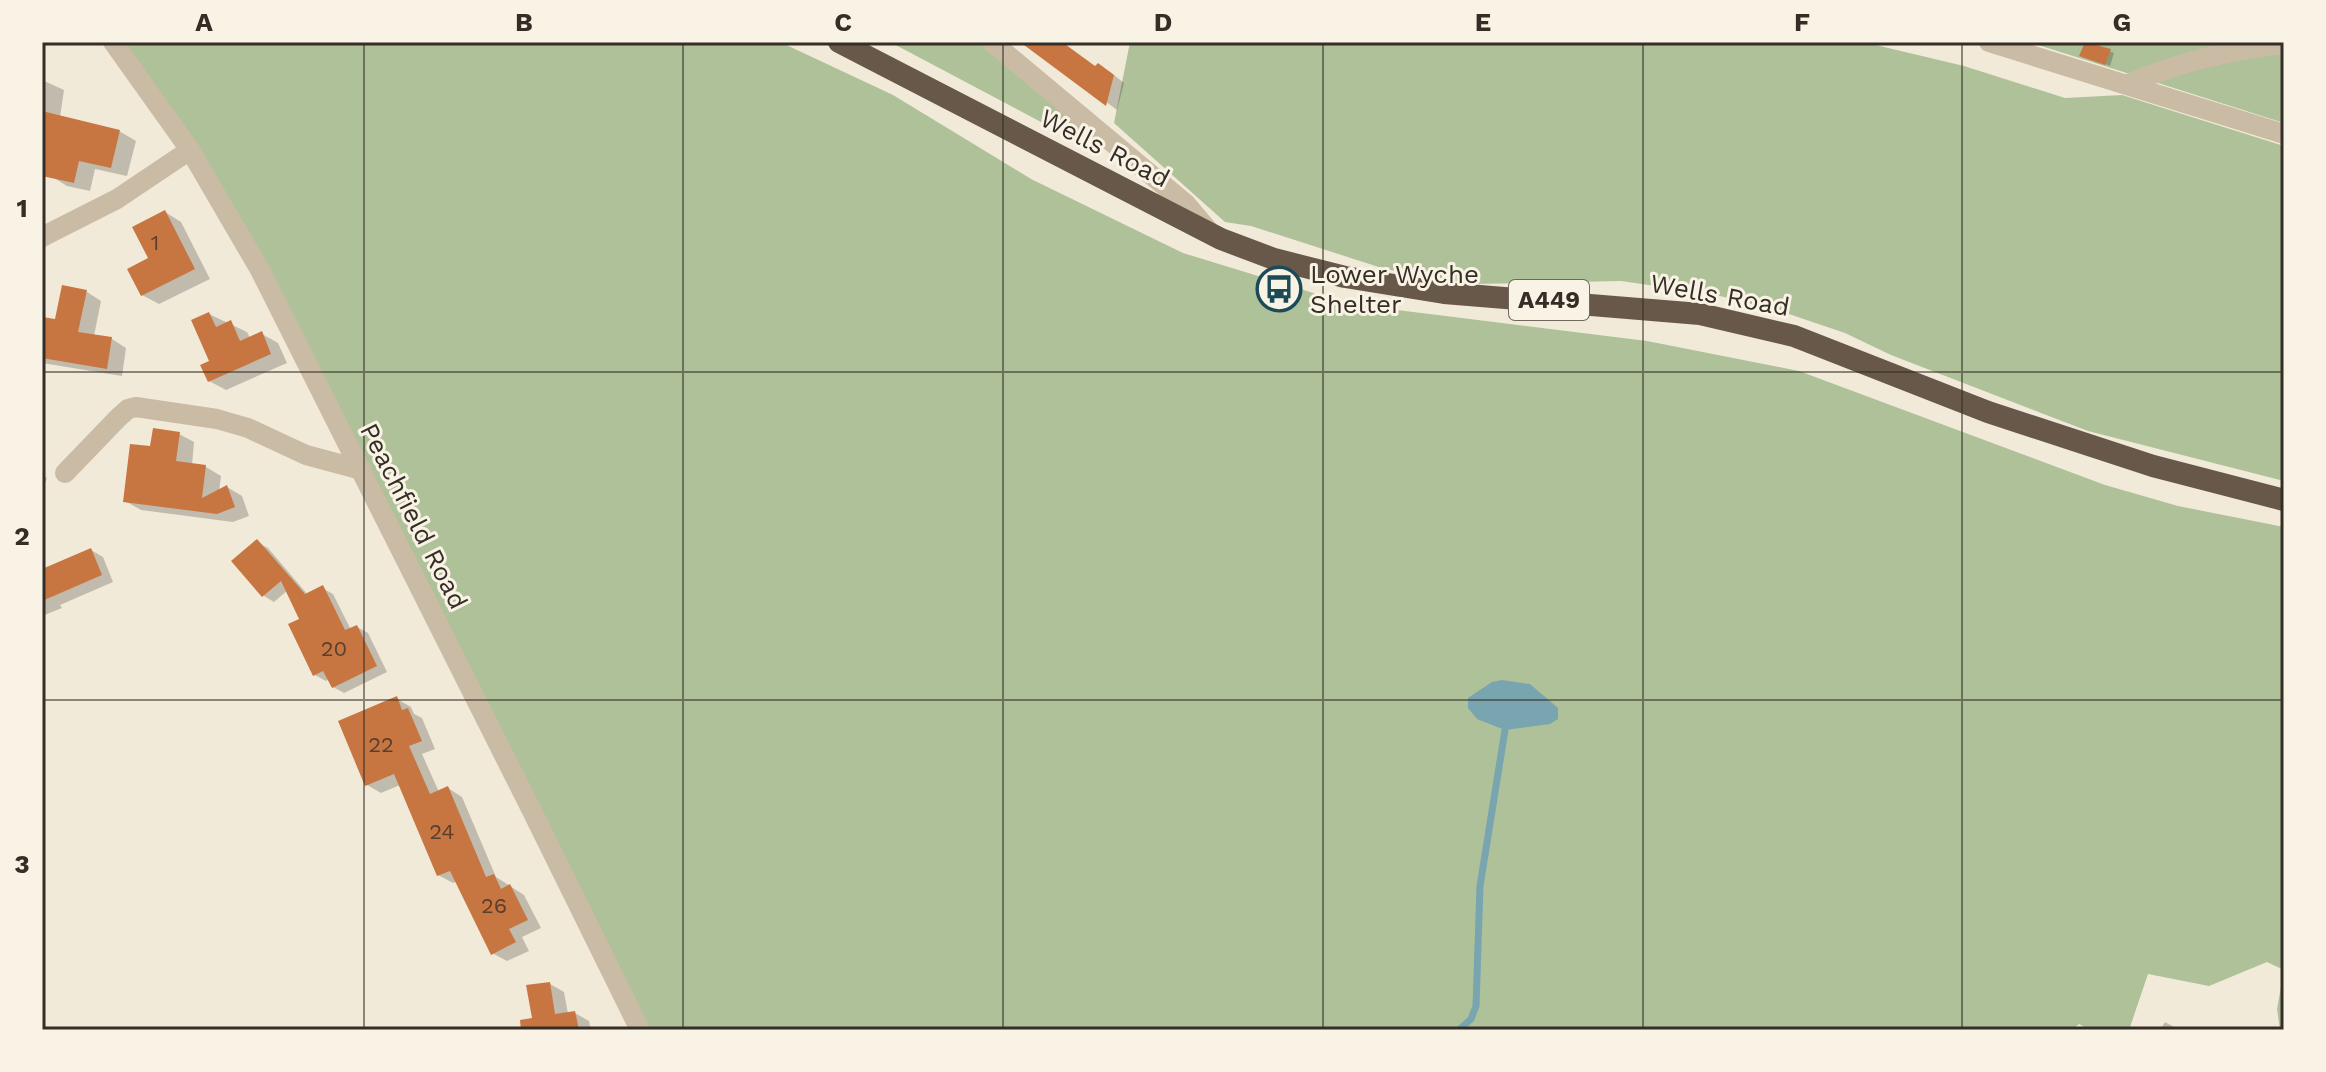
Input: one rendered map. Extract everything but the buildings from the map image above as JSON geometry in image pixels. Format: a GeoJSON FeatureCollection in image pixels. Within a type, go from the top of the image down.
{"type":"FeatureCollection","features":[{"type":"Feature","properties":{"kind":"highway","name":"Wells Road"},"geometry":{"type":"LineString","coordinates":[[839,42],[1092,174],[1210,232],[1274,259],[1345,277],[1444,293],[1700,314],[1794,336],[1988,412],[2153,466],[2284,500]]}},
{"type":"Feature","properties":{"kind":"street","name":"Peachfield Road"},"geometry":{"type":"LineString","coordinates":[[113,42],[190,150],[260,270],[640,1030]]}},
{"type":"Feature","properties":{"kind":"street"},"geometry":{"type":"LineString","coordinates":[[992,42],[1186,204],[1210,232]]}},
{"type":"Feature","properties":{"kind":"street"},"geometry":{"type":"LineString","coordinates":[[1989,42],[2284,134]]}},
{"type":"Feature","properties":{"kind":"street"},"geometry":{"type":"LineString","coordinates":[[2128,84],[2168,67],[2237,49],[2284,44]]}},
{"type":"Feature","properties":{"kind":"street"},"geometry":{"type":"LineString","coordinates":[[42,237],[117,199],[190,150]]}},
{"type":"Feature","properties":{"kind":"street"},"geometry":{"type":"LineString","coordinates":[[65,473],[118,418],[128,409],[136,407],[238,425],[306,455],[362,470]]}},
{"type":"Feature","properties":{"kind":"green space"},"geometry":{"type":"Polygon","coordinates":[[[113,42],[780,42],[893,95],[1031,179],[1183,253],[1349,304],[1647,341],[1799,371],[2105,485],[2178,506],[2284,527],[2284,970],[2267,962],[2209,986],[2148,974],[2129,1030],[2090,1030],[2079,1024],[2072,1030],[640,1030],[260,270],[113,42]]]}},
{"type":"Feature","properties":{"kind":"green space"},"geometry":{"type":"Polygon","coordinates":[[[890,42],[983,42],[1114,144],[1073,139],[890,42]]]}},
{"type":"Feature","properties":{"kind":"green space"},"geometry":{"type":"Polygon","coordinates":[[[1130,42],[1863,42],[1964,66],[2065,98],[2122,95],[2284,146],[2284,481],[2088,431],[1891,355],[1845,333],[1780,311],[1712,294],[1621,281],[1474,284],[1385,269],[1251,226],[1225,222],[1114,123],[1130,42]]]}},
{"type":"Feature","properties":{"kind":"green space"},"geometry":{"type":"Polygon","coordinates":[[[2029,42],[2284,42],[2284,123],[2029,42]]]}},
{"type":"Feature","properties":{"kind":"green space"},"geometry":{"type":"Polygon","coordinates":[[[2284,970],[2284,1030],[2280,1030],[2277,1009],[2284,970]]]}},
{"type":"Feature","properties":{"kind":"water"},"geometry":{"type":"Polygon","coordinates":[[[1502,680],[1530,684],[1558,708],[1558,719],[1550,724],[1505,730],[1477,719],[1468,708],[1468,698],[1492,682],[1502,680]]]}},
{"type":"Feature","properties":{"kind":"waterway"},"geometry":{"type":"LineString","coordinates":[[1459,1030],[1471,1019],[1476,1006],[1480,886],[1505,730]]}},
{"type":"Feature","properties":{"kind":"place","name":"Lower Wyche Shelter"},"geometry":{"type":"Point","coordinates":[1279,289]}}]}
